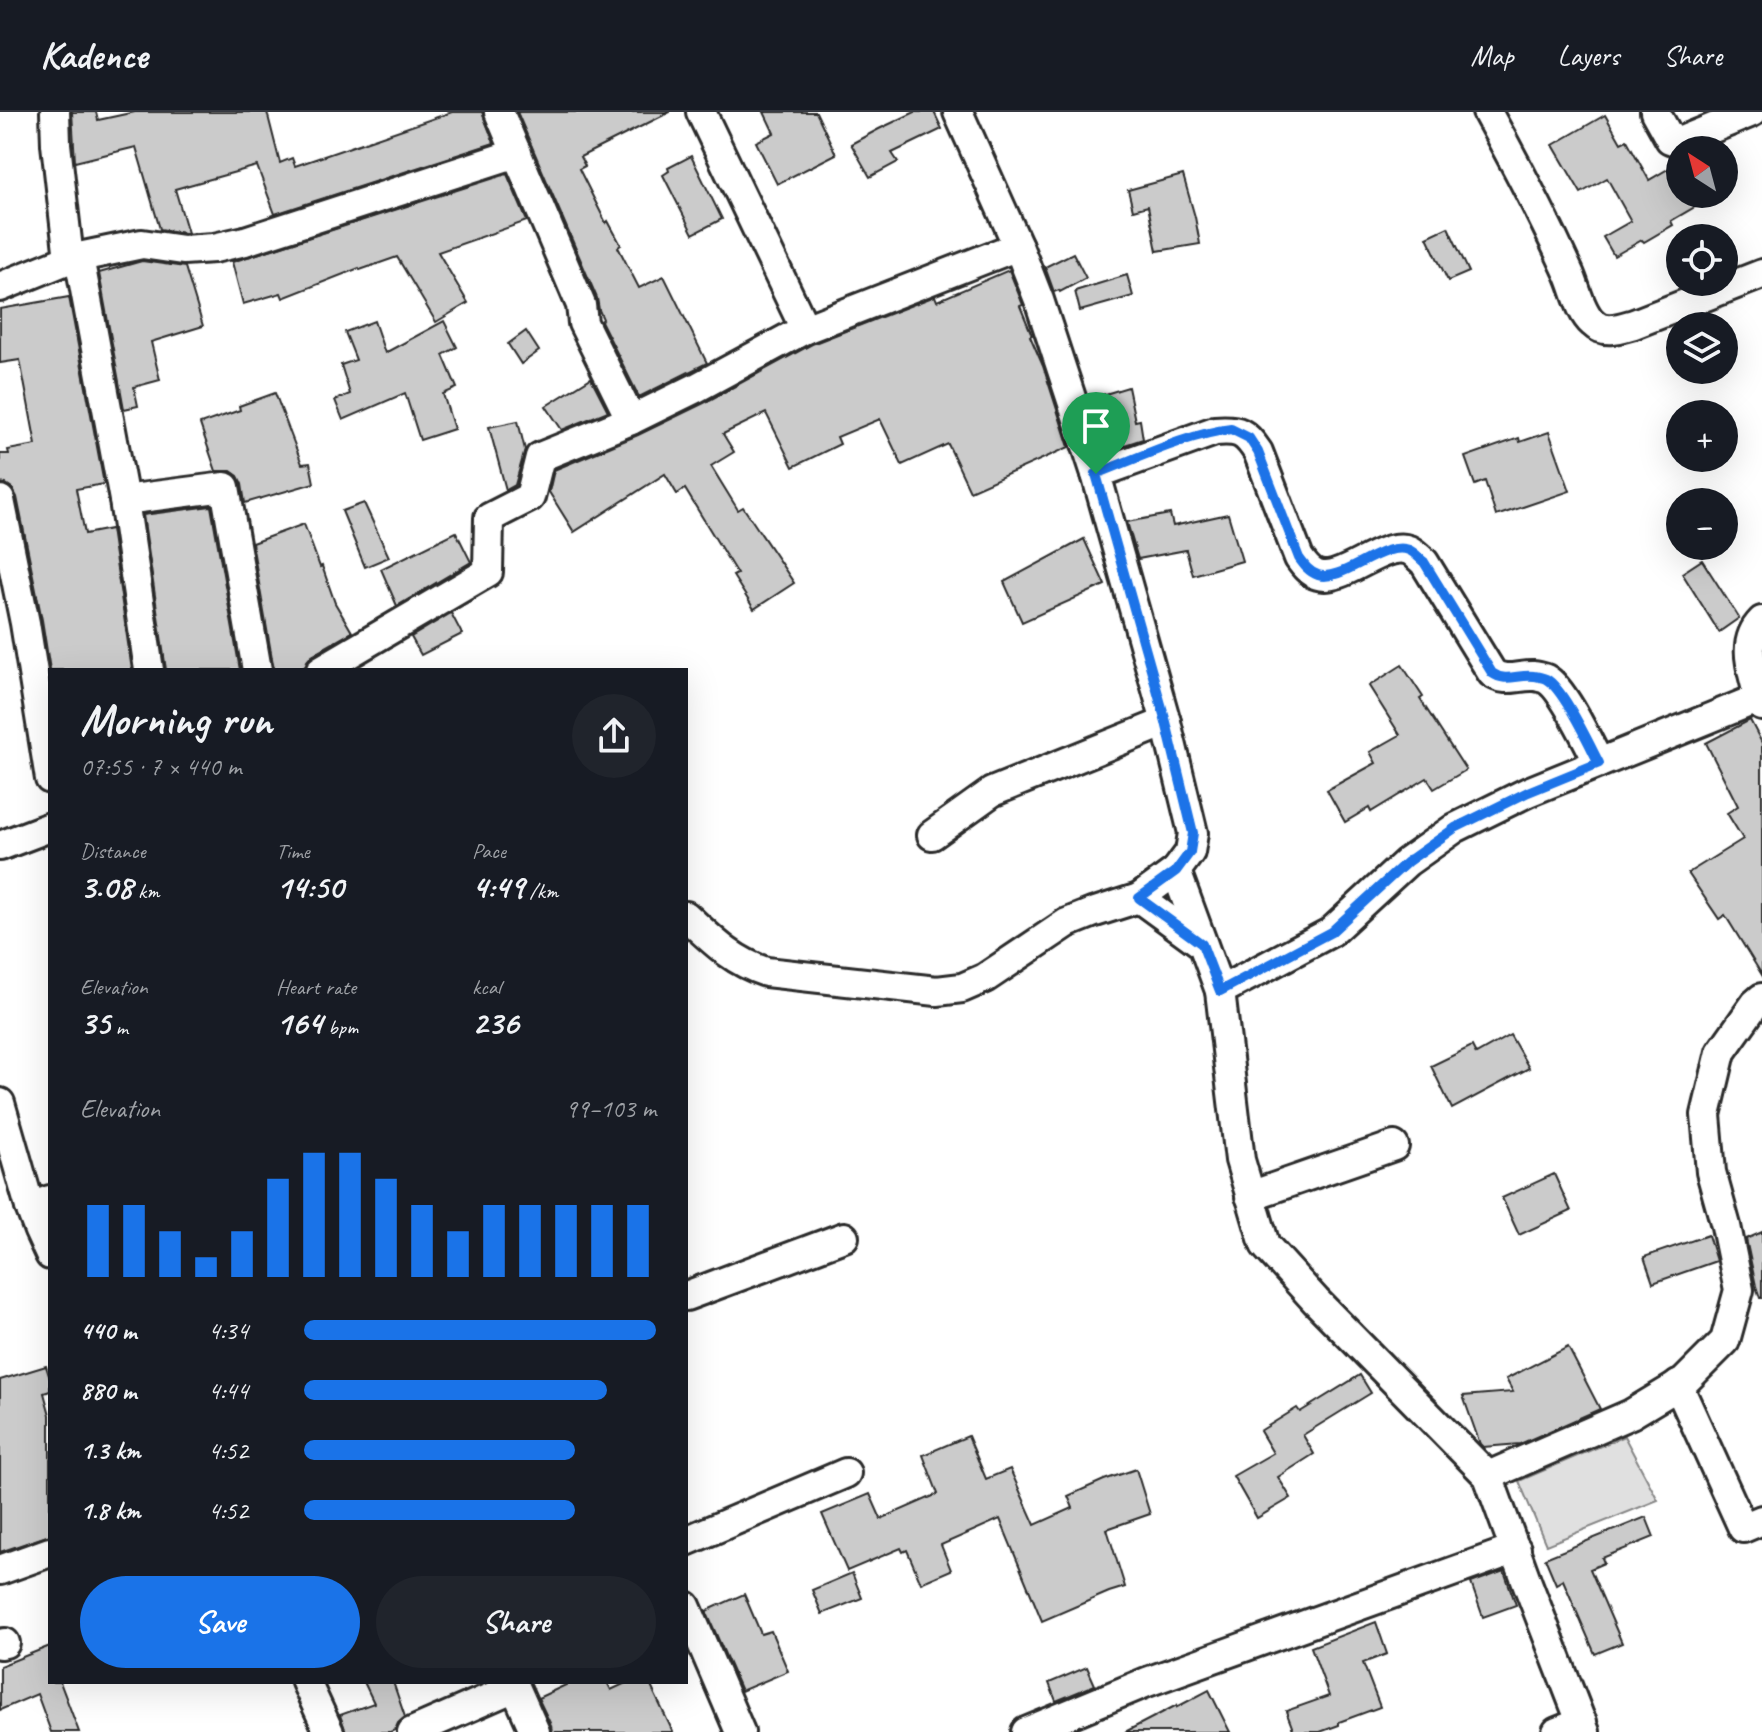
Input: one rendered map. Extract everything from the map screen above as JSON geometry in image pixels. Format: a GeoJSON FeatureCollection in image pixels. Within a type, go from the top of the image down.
{"type":"FeatureCollection","features":[{"type":"Feature","properties":{"kind":"street"},"geometry":{"type":"LineString","coordinates":[[55,112],[56,144],[74,258],[124,500],[149,668]]}},
{"type":"Feature","properties":{"kind":"street"},"geometry":{"type":"LineString","coordinates":[[499,112],[581,305],[583,323],[631,420]]}},
{"type":"Feature","properties":{"kind":"street"},"geometry":{"type":"LineString","coordinates":[[701,112],[805,329]]}},
{"type":"Feature","properties":{"kind":"street"},"geometry":{"type":"LineString","coordinates":[[688,918],[727,953],[748,967],[766,972],[937,991],[962,988],[985,978],[1067,923],[1139,898],[1176,871],[1190,852],[1193,833],[1166,722],[1096,474],[1044,313],[1018,246],[958,112]]}},
{"type":"Feature","properties":{"kind":"street"},"geometry":{"type":"LineString","coordinates":[[1487,112],[1570,274],[1586,316],[1594,325],[1614,329],[1634,324],[1762,274]]}},
{"type":"Feature","properties":{"kind":"street"},"geometry":{"type":"LineString","coordinates":[[1655,112],[1670,139],[1679,142],[1752,112]]}},
{"type":"Feature","properties":{"kind":"street"},"geometry":{"type":"LineString","coordinates":[[0,287],[74,258],[142,244],[183,250],[214,248],[245,241],[517,153]]}},
{"type":"Feature","properties":{"kind":"street"},"geometry":{"type":"LineString","coordinates":[[324,668],[488,572],[489,518],[530,497],[540,457],[631,420],[805,329],[1018,246]]}},
{"type":"Feature","properties":{"kind":"street"},"geometry":{"type":"LineString","coordinates":[[1096,474],[1215,431],[1231,429],[1242,433],[1258,452],[1299,558],[1310,571],[1323,576],[1337,573],[1378,554],[1399,548],[1411,550],[1424,562],[1492,673],[1505,679],[1536,676],[1547,679],[1567,704],[1599,763]]}},
{"type":"Feature","properties":{"kind":"street"},"geometry":{"type":"LineString","coordinates":[[124,500],[225,487],[257,668]]}},
{"type":"Feature","properties":{"kind":"street"},"geometry":{"type":"LineString","coordinates":[[0,500],[25,623],[48,767]]}},
{"type":"Feature","properties":{"kind":"street"},"geometry":{"type":"LineString","coordinates":[[1220,991],[1331,932],[1407,862],[1455,828],[1528,792],[1760,702],[1748,645],[1753,629],[1762,621]]}},
{"type":"Feature","properties":{"kind":"street"},"geometry":{"type":"LineString","coordinates":[[932,835],[992,792],[1166,722]]}},
{"type":"Feature","properties":{"kind":"street"},"geometry":{"type":"LineString","coordinates":[[0,846],[48,828]]}},
{"type":"Feature","properties":{"kind":"street"},"geometry":{"type":"LineString","coordinates":[[1176,871],[1220,991],[1240,1160],[1265,1245],[1488,1476],[1516,1549],[1575,1729]]}},
{"type":"Feature","properties":{"kind":"street"},"geometry":{"type":"LineString","coordinates":[[1139,898],[1202,944]]}},
{"type":"Feature","properties":{"kind":"street"},"geometry":{"type":"LineString","coordinates":[[1488,1476],[1631,1414],[1678,1385],[1725,1341],[1739,1290],[1711,1172],[1706,1115],[1721,1052],[1762,998]]}},
{"type":"Feature","properties":{"kind":"street"},"geometry":{"type":"LineString","coordinates":[[0,1103],[40,1204],[39,1231],[48,1251]]}},
{"type":"Feature","properties":{"kind":"street"},"geometry":{"type":"LineString","coordinates":[[1250,1196],[1394,1146]]}},
{"type":"Feature","properties":{"kind":"street"},"geometry":{"type":"LineString","coordinates":[[688,1295],[844,1237]]}},
{"type":"Feature","properties":{"kind":"street"},"geometry":{"type":"LineString","coordinates":[[1678,1385],[1743,1528],[1762,1520]]}},
{"type":"Feature","properties":{"kind":"street"},"geometry":{"type":"LineString","coordinates":[[688,1540],[846,1473]]}},
{"type":"Feature","properties":{"kind":"street"},"geometry":{"type":"LineString","coordinates":[[1026,1732],[1147,1682],[1516,1549]]}},
{"type":"Feature","properties":{"kind":"street"},"geometry":{"type":"LineString","coordinates":[[0,1570],[48,1553]]}},
{"type":"Feature","properties":{"kind":"street"},"geometry":{"type":"LineString","coordinates":[[688,1611],[740,1732]]}},
{"type":"Feature","properties":{"kind":"street"},"geometry":{"type":"LineString","coordinates":[[307,1684],[329,1732]]}},
{"type":"Feature","properties":{"kind":"street"},"geometry":{"type":"LineString","coordinates":[[412,1732],[515,1684],[535,1732]]}},
{"type":"Feature","properties":{"kind":"shaded area"},"geometry":{"type":"Polygon","coordinates":[[[1624,1436],[1658,1500],[1546,1545],[1519,1481],[1624,1436]]]}},
{"type":"Feature","properties":{"kind":"building"},"geometry":{"type":"Polygon","coordinates":[[[72,112],[96,112],[98,120],[135,112],[267,112],[280,163],[292,158],[295,166],[452,112],[482,112],[494,143],[275,214],[257,166],[175,189],[188,233],[184,233],[160,229],[136,147],[75,162],[72,112]]]}},
{"type":"Feature","properties":{"kind":"building"},"geometry":{"type":"Polygon","coordinates":[[[517,112],[670,112],[580,157],[585,166],[579,169],[606,223],[608,221],[621,245],[618,247],[639,288],[664,276],[707,363],[639,397],[601,321],[597,298],[517,112]]]}},
{"type":"Feature","properties":{"kind":"building"},"geometry":{"type":"Polygon","coordinates":[[[764,112],[816,112],[836,154],[777,184],[756,142],[774,133],[764,112]]]}},
{"type":"Feature","properties":{"kind":"building"},"geometry":{"type":"Polygon","coordinates":[[[915,112],[934,112],[942,129],[892,153],[898,162],[870,177],[851,144],[915,112]]]}},
{"type":"Feature","properties":{"kind":"building"},"geometry":{"type":"Polygon","coordinates":[[[1605,115],[1621,143],[1627,140],[1649,180],[1666,170],[1666,208],[1693,208],[1671,221],[1672,224],[1666,224],[1666,229],[1614,256],[1603,237],[1631,221],[1607,178],[1581,193],[1553,145],[1605,115]]]}},
{"type":"Feature","properties":{"kind":"building"},"geometry":{"type":"Polygon","coordinates":[[[691,156],[722,219],[693,234],[663,175],[669,171],[668,168],[691,156]]]}},
{"type":"Feature","properties":{"kind":"building"},"geometry":{"type":"Polygon","coordinates":[[[507,174],[527,221],[438,252],[468,303],[436,322],[397,257],[359,268],[283,298],[281,293],[243,304],[232,262],[507,174]]]}},
{"type":"Feature","properties":{"kind":"building"},"geometry":{"type":"Polygon","coordinates":[[[1183,175],[1200,244],[1157,251],[1148,206],[1133,210],[1128,190],[1183,175]]]}},
{"type":"Feature","properties":{"kind":"building"},"geometry":{"type":"Polygon","coordinates":[[[1448,227],[1469,272],[1448,281],[1427,237],[1448,227]]]}},
{"type":"Feature","properties":{"kind":"building"},"geometry":{"type":"Polygon","coordinates":[[[1073,253],[1086,278],[1060,292],[1054,292],[1045,267],[1073,253]]]}},
{"type":"Feature","properties":{"kind":"building"},"geometry":{"type":"Polygon","coordinates":[[[142,261],[185,267],[203,326],[151,342],[160,380],[134,387],[138,406],[124,409],[99,273],[142,261]]]}},
{"type":"Feature","properties":{"kind":"building"},"geometry":{"type":"Polygon","coordinates":[[[1009,270],[1069,447],[970,491],[948,444],[902,465],[880,419],[837,437],[840,444],[793,467],[766,413],[723,434],[734,452],[711,466],[738,510],[743,507],[794,583],[754,609],[733,576],[737,574],[685,489],[677,494],[665,474],[574,532],[549,492],[554,470],[704,403],[812,344],[935,296],[937,301],[1009,270]]]}},
{"type":"Feature","properties":{"kind":"building"},"geometry":{"type":"Polygon","coordinates":[[[1127,275],[1133,296],[1080,311],[1075,291],[1127,275]]]}},
{"type":"Feature","properties":{"kind":"building"},"geometry":{"type":"Polygon","coordinates":[[[69,297],[104,484],[76,489],[85,534],[111,529],[132,668],[50,668],[17,497],[12,488],[0,483],[0,454],[36,445],[20,360],[0,363],[0,309],[69,297]]]}},
{"type":"Feature","properties":{"kind":"building"},"geometry":{"type":"Polygon","coordinates":[[[374,321],[385,353],[444,321],[457,347],[443,355],[457,388],[443,394],[454,429],[420,440],[405,393],[343,420],[335,400],[350,394],[341,365],[356,360],[345,332],[374,321]]]}},
{"type":"Feature","properties":{"kind":"building"},"geometry":{"type":"Polygon","coordinates":[[[526,331],[539,351],[521,364],[508,344],[526,331]]]}},
{"type":"Feature","properties":{"kind":"building"},"geometry":{"type":"Polygon","coordinates":[[[591,378],[608,411],[562,430],[546,406],[591,378]]]}},
{"type":"Feature","properties":{"kind":"building"},"geometry":{"type":"Polygon","coordinates":[[[1128,387],[1135,421],[1140,420],[1143,439],[1106,451],[1089,399],[1128,387]]]}},
{"type":"Feature","properties":{"kind":"building"},"geometry":{"type":"Polygon","coordinates":[[[275,393],[302,464],[310,463],[314,483],[245,503],[238,476],[231,471],[216,471],[200,424],[275,393]]]}},
{"type":"Feature","properties":{"kind":"building"},"geometry":{"type":"Polygon","coordinates":[[[518,421],[525,450],[515,485],[506,490],[489,427],[518,421]]]}},
{"type":"Feature","properties":{"kind":"building"},"geometry":{"type":"Polygon","coordinates":[[[1549,432],[1570,491],[1496,516],[1485,481],[1475,485],[1465,457],[1519,438],[1520,442],[1549,432]]]}},
{"type":"Feature","properties":{"kind":"building"},"geometry":{"type":"Polygon","coordinates":[[[364,503],[389,557],[365,567],[342,511],[364,503]]]}},
{"type":"Feature","properties":{"kind":"building"},"geometry":{"type":"Polygon","coordinates":[[[211,506],[240,668],[166,668],[143,515],[211,506]]]}},
{"type":"Feature","properties":{"kind":"building"},"geometry":{"type":"Polygon","coordinates":[[[1170,514],[1173,526],[1228,514],[1242,561],[1193,575],[1186,550],[1138,559],[1127,522],[1170,514]]]}},
{"type":"Feature","properties":{"kind":"building"},"geometry":{"type":"Polygon","coordinates":[[[304,524],[335,603],[352,632],[312,655],[305,667],[274,668],[252,543],[304,524]]]}},
{"type":"Feature","properties":{"kind":"building"},"geometry":{"type":"Polygon","coordinates":[[[456,532],[471,562],[397,606],[381,569],[456,532]]]}},
{"type":"Feature","properties":{"kind":"building"},"geometry":{"type":"Polygon","coordinates":[[[1084,539],[1105,585],[1022,622],[1004,582],[1084,539]]]}},
{"type":"Feature","properties":{"kind":"building"},"geometry":{"type":"Polygon","coordinates":[[[1702,560],[1739,618],[1719,632],[1682,573],[1702,560]]]}},
{"type":"Feature","properties":{"kind":"building"},"geometry":{"type":"Polygon","coordinates":[[[451,613],[462,634],[421,655],[411,637],[451,613]]]}},
{"type":"Feature","properties":{"kind":"building"},"geometry":{"type":"Polygon","coordinates":[[[1402,665],[1466,770],[1434,789],[1427,778],[1371,812],[1369,808],[1345,822],[1327,790],[1376,763],[1370,752],[1400,735],[1369,686],[1402,665]]]}},
{"type":"Feature","properties":{"kind":"building"},"geometry":{"type":"Polygon","coordinates":[[[1750,720],[1762,743],[1762,975],[1725,915],[1719,919],[1688,873],[1743,839],[1727,813],[1738,806],[1706,743],[1750,720]]]}},
{"type":"Feature","properties":{"kind":"building"},"geometry":{"type":"Polygon","coordinates":[[[1510,1035],[1529,1068],[1452,1109],[1431,1066],[1472,1046],[1476,1054],[1510,1035]]]}},
{"type":"Feature","properties":{"kind":"building"},"geometry":{"type":"Polygon","coordinates":[[[1554,1174],[1571,1211],[1519,1235],[1502,1198],[1554,1174]]]}},
{"type":"Feature","properties":{"kind":"building"},"geometry":{"type":"Polygon","coordinates":[[[1762,1232],[1762,1298],[1760,1298],[1746,1239],[1762,1232]]]}},
{"type":"Feature","properties":{"kind":"building"},"geometry":{"type":"Polygon","coordinates":[[[1708,1235],[1716,1261],[1653,1283],[1644,1257],[1708,1235]]]}},
{"type":"Feature","properties":{"kind":"building"},"geometry":{"type":"Polygon","coordinates":[[[1568,1347],[1600,1409],[1520,1444],[1483,1447],[1463,1396],[1513,1392],[1506,1379],[1568,1347]]]}},
{"type":"Feature","properties":{"kind":"building"},"geometry":{"type":"Polygon","coordinates":[[[46,1366],[48,1372],[48,1392],[44,1393],[48,1408],[48,1536],[0,1552],[0,1380],[46,1366]]]}},
{"type":"Feature","properties":{"kind":"building"},"geometry":{"type":"Polygon","coordinates":[[[1360,1375],[1371,1393],[1303,1435],[1314,1454],[1278,1477],[1291,1498],[1257,1518],[1233,1476],[1273,1453],[1260,1431],[1297,1408],[1300,1412],[1360,1375]]]}},
{"type":"Feature","properties":{"kind":"building"},"geometry":{"type":"Polygon","coordinates":[[[968,1436],[986,1479],[1010,1469],[1035,1525],[1073,1508],[1068,1496],[1136,1469],[1150,1514],[1107,1529],[1125,1587],[1042,1621],[1000,1519],[941,1545],[951,1570],[921,1583],[907,1550],[903,1552],[901,1548],[847,1571],[822,1514],[870,1494],[881,1519],[938,1494],[923,1455],[968,1436]]]}},
{"type":"Feature","properties":{"kind":"building"},"geometry":{"type":"Polygon","coordinates":[[[1646,1517],[1654,1537],[1602,1558],[1604,1563],[1590,1569],[1622,1643],[1595,1654],[1563,1580],[1556,1584],[1545,1558],[1646,1517]]]}},
{"type":"Feature","properties":{"kind":"building"},"geometry":{"type":"Polygon","coordinates":[[[1504,1571],[1516,1605],[1483,1617],[1471,1583],[1504,1571]]]}},
{"type":"Feature","properties":{"kind":"building"},"geometry":{"type":"Polygon","coordinates":[[[852,1573],[862,1598],[822,1614],[812,1590],[852,1573]]]}},
{"type":"Feature","properties":{"kind":"building"},"geometry":{"type":"Polygon","coordinates":[[[744,1594],[761,1634],[771,1631],[788,1671],[741,1691],[706,1611],[744,1594]]]}},
{"type":"Feature","properties":{"kind":"building"},"geometry":{"type":"Polygon","coordinates":[[[1376,1622],[1387,1654],[1363,1663],[1380,1707],[1320,1732],[1294,1732],[1286,1711],[1329,1696],[1311,1647],[1376,1622]]]}},
{"type":"Feature","properties":{"kind":"building"},"geometry":{"type":"Polygon","coordinates":[[[48,1647],[48,1684],[61,1684],[79,1732],[51,1732],[37,1694],[0,1710],[0,1666],[48,1647]]]}},
{"type":"Feature","properties":{"kind":"building"},"geometry":{"type":"Polygon","coordinates":[[[1087,1667],[1095,1685],[1056,1701],[1049,1683],[1087,1667]]]}},
{"type":"Feature","properties":{"kind":"building"},"geometry":{"type":"Polygon","coordinates":[[[365,1684],[394,1684],[405,1717],[390,1732],[346,1732],[340,1715],[374,1703],[365,1684]]]}},
{"type":"Feature","properties":{"kind":"building"},"geometry":{"type":"Polygon","coordinates":[[[568,1684],[608,1684],[611,1690],[624,1684],[650,1684],[673,1732],[552,1732],[538,1698],[568,1684]]]}},
{"type":"Feature","properties":{"kind":"building"},"geometry":{"type":"Polygon","coordinates":[[[1209,1690],[1230,1732],[1125,1732],[1177,1707],[1209,1690]]]}},
{"type":"Feature","properties":{"kind":"route"},"geometry":{"type":"LineString","coordinates":[[1231,429],[1242,433],[1258,452],[1299,558],[1310,571],[1323,576],[1337,573],[1378,554],[1399,548],[1411,550],[1424,562],[1492,673],[1505,679],[1536,676],[1547,679],[1567,704],[1599,763],[1528,792],[1455,828],[1407,862],[1331,932],[1220,991],[1202,944],[1139,898],[1176,871],[1190,852],[1193,833],[1166,722],[1096,474],[1215,431],[1231,429]]}}]}
